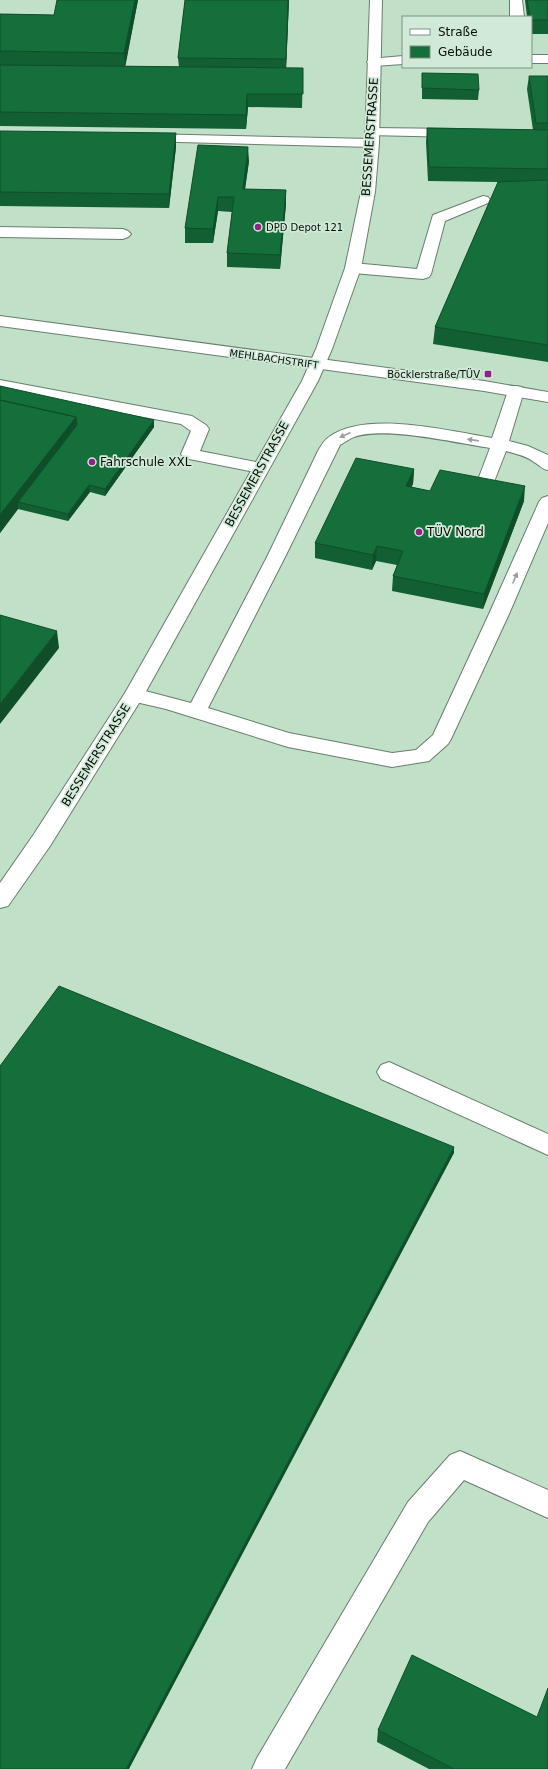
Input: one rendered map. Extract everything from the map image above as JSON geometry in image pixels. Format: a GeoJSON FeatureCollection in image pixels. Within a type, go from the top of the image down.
{"type":"FeatureCollection","features":[{"type":"Feature","properties":{"kind":"street","name":"BESSEMERSTRASSE"},"geometry":{"type":"LineString","coordinates":[[0,900],[42,840],[134,695],[317,365],[324,349],[352,268],[368,192],[372,138],[376,0]]}},
{"type":"Feature","properties":{"kind":"street"},"geometry":{"type":"LineString","coordinates":[[516,0],[517,16]]}},
{"type":"Feature","properties":{"kind":"street"},"geometry":{"type":"LineString","coordinates":[[532,59],[548,59]]}},
{"type":"Feature","properties":{"kind":"street"},"geometry":{"type":"LineString","coordinates":[[374,62],[402,60]]}},
{"type":"Feature","properties":{"kind":"street"},"geometry":{"type":"LineString","coordinates":[[135,138],[372,138],[473,133]]}},
{"type":"Feature","properties":{"kind":"street"},"geometry":{"type":"LineString","coordinates":[[352,268],[423,274],[438,218],[483,200]]}},
{"type":"Feature","properties":{"kind":"street"},"geometry":{"type":"LineString","coordinates":[[0,232],[123,234]]}},
{"type":"Feature","properties":{"kind":"street","name":"MEHLBACHSTRIFT"},"geometry":{"type":"LineString","coordinates":[[0,321],[548,397]]}},
{"type":"Feature","properties":{"kind":"street"},"geometry":{"type":"LineString","coordinates":[[0,385],[186,420],[200,429],[190,454],[260,468]]}},
{"type":"Feature","properties":{"kind":"street"},"geometry":{"type":"LineString","coordinates":[[482,493],[500,444],[501,435],[516,392]]}},
{"type":"Feature","properties":{"kind":"street"},"geometry":{"type":"LineString","coordinates":[[196,712],[278,553],[333,441],[357,429],[385,427],[500,444],[525,451],[546,461],[548,464]]}},
{"type":"Feature","properties":{"kind":"street"},"geometry":{"type":"LineString","coordinates":[[134,695],[288,740],[392,760],[422,756],[441,739],[499,614],[548,502]]}},
{"type":"Feature","properties":{"kind":"street"},"geometry":{"type":"LineString","coordinates":[[389,1072],[548,1145]]}},
{"type":"Feature","properties":{"kind":"street"},"geometry":{"type":"LineString","coordinates":[[268,1769],[418,1512],[460,1464],[548,1504]]}},
{"type":"Feature","properties":{"kind":"shaded area"},"geometry":{"type":"Polygon","coordinates":[[[0,0],[548,0],[548,1769],[0,1769],[0,0]]]}},
{"type":"Feature","properties":{"kind":"building"},"geometry":{"type":"Polygon","coordinates":[[[57,0],[135,0],[124,53],[0,51],[0,14],[54,15],[57,0]]]}},
{"type":"Feature","properties":{"kind":"building"},"geometry":{"type":"Polygon","coordinates":[[[185,0],[288,0],[286,59],[178,58],[185,0]]]}},
{"type":"Feature","properties":{"kind":"building"},"geometry":{"type":"Polygon","coordinates":[[[527,0],[548,0],[548,20],[532,20],[532,16],[530,16],[527,0]]]}},
{"type":"Feature","properties":{"kind":"building"},"geometry":{"type":"Polygon","coordinates":[[[0,65],[303,68],[303,94],[247,94],[246,115],[0,112],[0,65]]]}},
{"type":"Feature","properties":{"kind":"building"},"geometry":{"type":"Polygon","coordinates":[[[422,73],[478,74],[479,90],[422,88],[422,73]]]}},
{"type":"Feature","properties":{"kind":"building"},"geometry":{"type":"Polygon","coordinates":[[[529,76],[548,76],[548,123],[536,123],[529,76]]]}},
{"type":"Feature","properties":{"kind":"building"},"geometry":{"type":"Polygon","coordinates":[[[427,128],[548,130],[548,169],[429,167],[427,128]]]}},
{"type":"Feature","properties":{"kind":"building"},"geometry":{"type":"Polygon","coordinates":[[[0,131],[176,133],[169,194],[0,192],[0,131]]]}},
{"type":"Feature","properties":{"kind":"building","name":"DPD Depot 121"},"geometry":{"type":"Polygon","coordinates":[[[198,145],[248,147],[243,189],[286,190],[280,255],[227,253],[234,197],[218,197],[213,229],[185,228],[198,145]]]}},
{"type":"Feature","properties":{"kind":"building"},"geometry":{"type":"Polygon","coordinates":[[[548,180],[548,345],[435,327],[498,182],[548,180]]]}},
{"type":"Feature","properties":{"kind":"building","name":"Fahrschule XXL"},"geometry":{"type":"Polygon","coordinates":[[[0,386],[154,420],[105,489],[89,485],[68,514],[18,502],[77,425],[76,417],[0,400],[0,386]]]}},
{"type":"Feature","properties":{"kind":"building"},"geometry":{"type":"Polygon","coordinates":[[[0,400],[76,417],[0,515],[0,400]]]}},
{"type":"Feature","properties":{"kind":"building","name":"TÜV Nord"},"geometry":{"type":"Polygon","coordinates":[[[356,458],[414,469],[406,486],[430,491],[440,470],[525,486],[484,594],[393,576],[403,551],[377,546],[373,555],[315,543],[356,458]]]}},
{"type":"Feature","properties":{"kind":"building"},"geometry":{"type":"Polygon","coordinates":[[[0,615],[57,631],[0,704],[0,615]]]}},
{"type":"Feature","properties":{"kind":"building"},"geometry":{"type":"Polygon","coordinates":[[[59,986],[454,1147],[126,1769],[0,1769],[0,1066],[59,986]]]}},
{"type":"Feature","properties":{"kind":"building"},"geometry":{"type":"Polygon","coordinates":[[[412,1655],[537,1717],[548,1688],[548,1769],[454,1769],[378,1730],[412,1655]]]}},
{"type":"Feature","properties":{"kind":"place","name":"DPD Depot 121"},"geometry":{"type":"Point","coordinates":[258,227]}},
{"type":"Feature","properties":{"kind":"place","name":"Böcklerstraße/TÜV"},"geometry":{"type":"Point","coordinates":[488,374]}},
{"type":"Feature","properties":{"kind":"place","name":"Fahrschule XXL"},"geometry":{"type":"Point","coordinates":[92,462]}},
{"type":"Feature","properties":{"kind":"place","name":"TÜV Nord"},"geometry":{"type":"Point","coordinates":[419,532]}}]}
